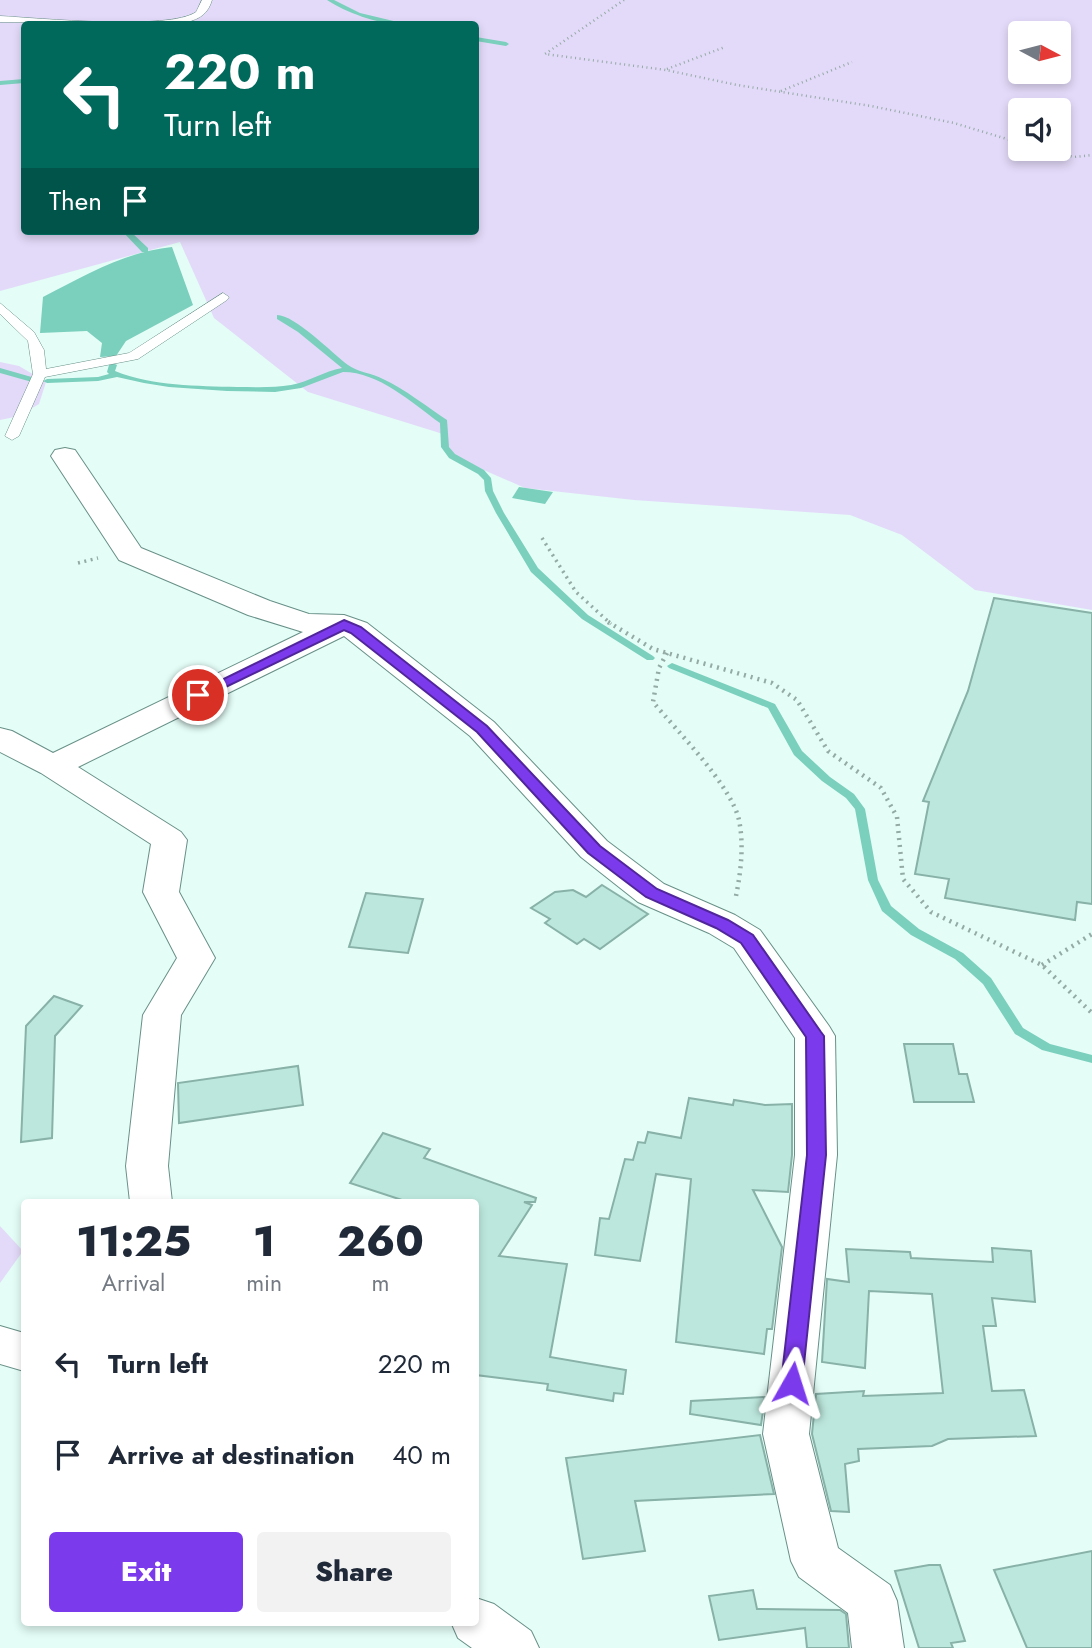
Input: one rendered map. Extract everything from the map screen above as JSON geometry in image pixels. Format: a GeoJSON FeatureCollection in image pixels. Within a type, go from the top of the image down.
{"type":"FeatureCollection","features":[{"type":"Feature","properties":{"kind":"street"},"geometry":{"type":"LineString","coordinates":[[65,456],[130,554],[260,608],[306,623],[344,624],[356,630],[482,729],[594,849],[651,893],[722,924],[747,939],[815,1036],[816,1155],[786,1434],[816,1561],[872,1601],[878,1648]]}},
{"type":"Feature","properties":{"kind":"street"},"geometry":{"type":"LineString","coordinates":[[53,765],[344,624]]}},
{"type":"Feature","properties":{"kind":"street"},"geometry":{"type":"LineString","coordinates":[[0,738],[53,765],[169,840],[161,892],[196,958],[162,1015],[147,1166],[151,1199]]}},
{"type":"Feature","properties":{"kind":"street"},"geometry":{"type":"LineString","coordinates":[[0,1346],[21,1351]]}},
{"type":"Feature","properties":{"kind":"street"},"geometry":{"type":"LineString","coordinates":[[479,1623],[513,1648]]}},
{"type":"Feature","properties":{"kind":"lane"},"geometry":{"type":"LineString","coordinates":[[171,21],[195,17],[205,8],[208,0]]}},
{"type":"Feature","properties":{"kind":"lane"},"geometry":{"type":"LineString","coordinates":[[0,19],[80,21]]}},
{"type":"Feature","properties":{"kind":"lane"},"geometry":{"type":"LineString","coordinates":[[40,374],[133,356],[223,297]]}},
{"type":"Feature","properties":{"kind":"lane"},"geometry":{"type":"LineString","coordinates":[[0,307],[35,339],[40,354],[40,374],[12,436]]}},
{"type":"Feature","properties":{"kind":"path"},"geometry":{"type":"LineString","coordinates":[[624,0],[545,54],[666,70],[919,115],[1008,140]]}},
{"type":"Feature","properties":{"kind":"path"},"geometry":{"type":"LineString","coordinates":[[666,70],[725,47]]}},
{"type":"Feature","properties":{"kind":"path"},"geometry":{"type":"LineString","coordinates":[[780,92],[852,62]]}},
{"type":"Feature","properties":{"kind":"path"},"geometry":{"type":"LineString","coordinates":[[1071,155],[1092,155]]}},
{"type":"Feature","properties":{"kind":"path"},"geometry":{"type":"LineString","coordinates":[[542,538],[576,592],[604,620],[653,649],[772,683],[797,700],[828,751],[881,788],[897,817],[903,879],[931,912],[1042,965],[1092,1013]]}},
{"type":"Feature","properties":{"kind":"path"},"geometry":{"type":"LineString","coordinates":[[667,653],[659,668],[653,702],[729,795],[739,820],[742,865],[739,890],[722,924]]}},
{"type":"Feature","properties":{"kind":"path"},"geometry":{"type":"LineString","coordinates":[[1042,965],[1092,934]]}},
{"type":"Feature","properties":{"kind":"shaded area"},"geometry":{"type":"Polygon","coordinates":[[[0,0],[1092,0],[1092,610],[975,590],[902,535],[850,515],[634,500],[525,488],[454,457],[443,434],[308,392],[214,318],[180,242],[0,291],[0,0]]]}},
{"type":"Feature","properties":{"kind":"shaded area"},"geometry":{"type":"Polygon","coordinates":[[[172,247],[193,305],[126,341],[116,356],[100,357],[102,343],[87,331],[40,333],[43,297],[121,259],[172,247]]]}},
{"type":"Feature","properties":{"kind":"shaded area"},"geometry":{"type":"Polygon","coordinates":[[[0,362],[19,366],[46,382],[39,404],[19,416],[0,420],[0,362]]]}},
{"type":"Feature","properties":{"kind":"shaded area"},"geometry":{"type":"Polygon","coordinates":[[[519,487],[553,492],[545,504],[512,498],[519,487]]]}},
{"type":"Feature","properties":{"kind":"shaded area"},"geometry":{"type":"Polygon","coordinates":[[[0,1226],[21,1249],[21,1254],[0,1283],[0,1226]]]}},
{"type":"Feature","properties":{"kind":"building"},"geometry":{"type":"Polygon","coordinates":[[[994,598],[1092,613],[1092,904],[1077,902],[1075,920],[945,898],[949,879],[915,874],[929,802],[923,801],[968,691],[994,598]]]}},
{"type":"Feature","properties":{"kind":"building"},"geometry":{"type":"Polygon","coordinates":[[[602,885],[648,914],[600,949],[584,939],[577,944],[545,923],[550,919],[531,908],[555,892],[573,890],[586,897],[602,885]]]}},
{"type":"Feature","properties":{"kind":"building"},"geometry":{"type":"Polygon","coordinates":[[[366,893],[423,899],[408,953],[349,947],[366,893]]]}},
{"type":"Feature","properties":{"kind":"building"},"geometry":{"type":"Polygon","coordinates":[[[54,996],[82,1006],[55,1036],[52,1138],[21,1142],[26,1026],[54,996]]]}},
{"type":"Feature","properties":{"kind":"building"},"geometry":{"type":"Polygon","coordinates":[[[904,1044],[953,1044],[959,1074],[967,1074],[974,1102],[914,1102],[904,1044]]]}},
{"type":"Feature","properties":{"kind":"building"},"geometry":{"type":"Polygon","coordinates":[[[298,1066],[303,1105],[179,1123],[178,1083],[298,1066]]]}},
{"type":"Feature","properties":{"kind":"building"},"geometry":{"type":"Polygon","coordinates":[[[689,1098],[733,1105],[734,1100],[765,1105],[792,1104],[792,1155],[788,1192],[753,1190],[782,1247],[772,1329],[767,1329],[764,1354],[676,1342],[691,1179],[656,1174],[640,1261],[595,1255],[600,1218],[609,1219],[625,1159],[633,1160],[638,1142],[645,1143],[648,1132],[681,1138],[689,1098]]]}},
{"type":"Feature","properties":{"kind":"building"},"geometry":{"type":"Polygon","coordinates":[[[383,1133],[430,1149],[424,1158],[536,1198],[535,1202],[524,1202],[532,1205],[499,1256],[567,1264],[550,1357],[626,1370],[623,1394],[614,1393],[613,1401],[547,1390],[548,1384],[479,1375],[479,1199],[399,1199],[350,1183],[383,1133]]]}},
{"type":"Feature","properties":{"kind":"building"},"geometry":{"type":"Polygon","coordinates":[[[992,1248],[1031,1251],[1035,1302],[992,1298],[996,1326],[983,1326],[992,1391],[1024,1390],[1036,1436],[948,1439],[932,1446],[858,1449],[859,1461],[845,1464],[849,1512],[831,1511],[812,1434],[816,1394],[864,1391],[863,1396],[943,1393],[932,1294],[869,1291],[865,1368],[822,1362],[827,1279],[849,1282],[846,1249],[910,1252],[911,1258],[993,1262],[992,1248]]]}},
{"type":"Feature","properties":{"kind":"building"},"geometry":{"type":"Polygon","coordinates":[[[765,1397],[761,1425],[690,1414],[691,1401],[765,1397]]]}},
{"type":"Feature","properties":{"kind":"building"},"geometry":{"type":"Polygon","coordinates":[[[760,1435],[774,1494],[635,1501],[645,1551],[583,1559],[566,1458],[760,1435]]]}},
{"type":"Feature","properties":{"kind":"building"},"geometry":{"type":"Polygon","coordinates":[[[1092,1551],[1092,1648],[1027,1648],[994,1570],[1092,1551]]]}},
{"type":"Feature","properties":{"kind":"building"},"geometry":{"type":"Polygon","coordinates":[[[940,1565],[965,1641],[951,1643],[953,1648],[919,1648],[895,1571],[940,1565]]]}},
{"type":"Feature","properties":{"kind":"building"},"geometry":{"type":"Polygon","coordinates":[[[753,1590],[757,1609],[840,1610],[846,1614],[849,1648],[807,1648],[805,1628],[719,1640],[709,1596],[753,1590]]]}},
{"type":"Feature","properties":{"kind":"waterway"},"geometry":{"type":"LineString","coordinates":[[330,0],[358,14],[390,21]]}},
{"type":"Feature","properties":{"kind":"waterway"},"geometry":{"type":"LineString","coordinates":[[479,40],[506,44]]}},
{"type":"Feature","properties":{"kind":"waterway"},"geometry":{"type":"LineString","coordinates":[[0,83],[21,81]]}},
{"type":"Feature","properties":{"kind":"waterway"},"geometry":{"type":"LineString","coordinates":[[130,235],[145,250]]}},
{"type":"Feature","properties":{"kind":"waterway"},"geometry":{"type":"LineString","coordinates":[[280,317],[301,330],[349,370]]}},
{"type":"Feature","properties":{"kind":"waterway"},"geometry":{"type":"LineString","coordinates":[[113,365],[111,372],[144,381],[253,390],[290,388],[328,374],[349,370]]}},
{"type":"Feature","properties":{"kind":"waterway"},"geometry":{"type":"LineString","coordinates":[[0,370],[32,380]]}},
{"type":"Feature","properties":{"kind":"waterway"},"geometry":{"type":"LineString","coordinates":[[349,370],[375,377],[444,422],[445,447],[452,456],[481,472],[488,480],[489,491],[500,513],[534,570],[585,617],[650,658]]}},
{"type":"Feature","properties":{"kind":"waterway"},"geometry":{"type":"LineString","coordinates":[[47,381],[98,379],[116,375]]}},
{"type":"Feature","properties":{"kind":"waterway"},"geometry":{"type":"LineString","coordinates":[[672,666],[772,706],[798,753],[826,779],[850,796],[860,809],[873,880],[886,908],[915,932],[959,956],[987,981],[1019,1031],[1046,1047],[1092,1059]]}},
{"type":"Feature","properties":{"kind":"route"},"geometry":{"type":"LineString","coordinates":[[198,695],[344,624],[356,630],[482,729],[594,849],[651,893],[722,924],[747,939],[815,1036],[816,1155],[792,1383]]}}]}
